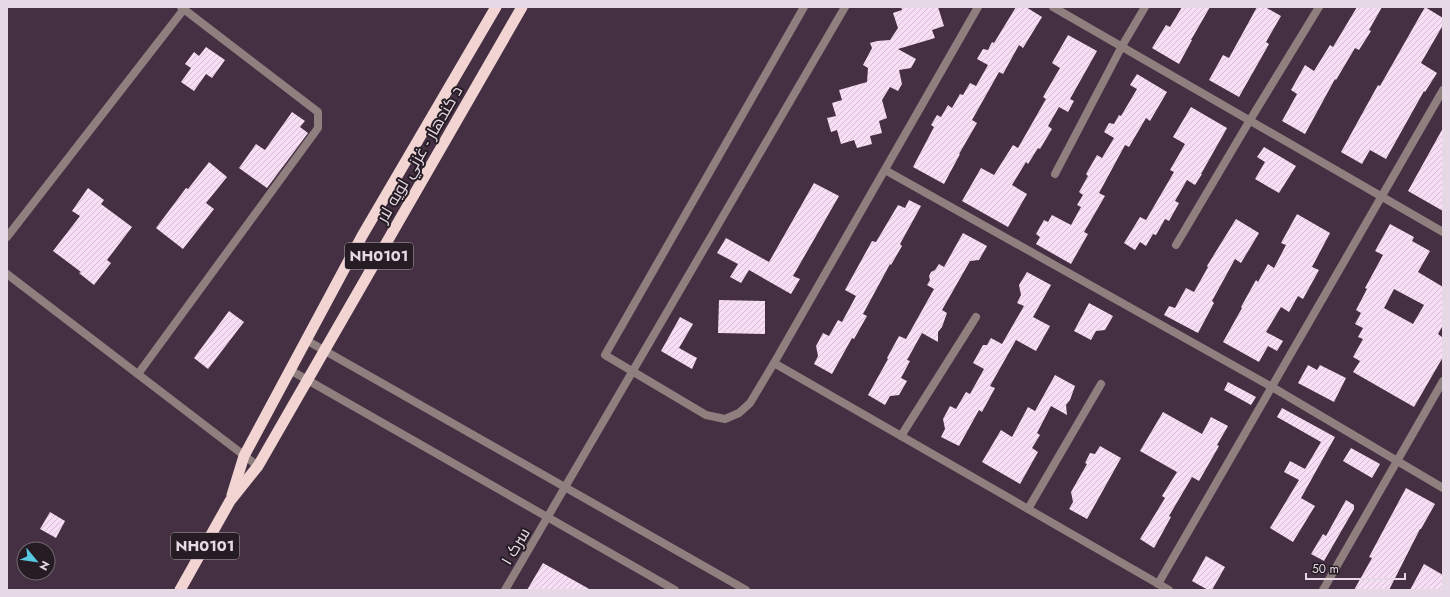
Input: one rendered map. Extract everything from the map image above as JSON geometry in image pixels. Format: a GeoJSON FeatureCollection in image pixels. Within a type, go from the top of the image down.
{"type":"FeatureCollection","features":[{"type":"Feature","properties":{"kind":"highway","name":"د کندهار - غزني لويه لار"},"geometry":{"type":"LineString","coordinates":[[230,501],[244,456],[362,236],[496,7]]}},
{"type":"Feature","properties":{"kind":"highway","name":"د کندهار - غزني لويه لار"},"geometry":{"type":"LineString","coordinates":[[180,590],[230,501],[258,466],[522,7]]}},
{"type":"Feature","properties":{"kind":"street"},"geometry":{"type":"LineString","coordinates":[[804,7],[605,355],[706,415],[725,419],[739,413],[750,403],[978,7]]}},
{"type":"Feature","properties":{"kind":"street","name":"سرک ۱"},"geometry":{"type":"LineString","coordinates":[[505,590],[845,7]]}},
{"type":"Feature","properties":{"kind":"street"},"geometry":{"type":"LineString","coordinates":[[1054,7],[1443,232]]}},
{"type":"Feature","properties":{"kind":"street"},"geometry":{"type":"LineString","coordinates":[[1055,174],[1122,46],[1145,7]]}},
{"type":"Feature","properties":{"kind":"street"},"geometry":{"type":"LineString","coordinates":[[1176,246],[1318,7]]}},
{"type":"Feature","properties":{"kind":"street"},"geometry":{"type":"LineString","coordinates":[[7,237],[182,8],[318,112],[318,128],[138,374]]}},
{"type":"Feature","properties":{"kind":"street"},"geometry":{"type":"LineString","coordinates":[[1158,584],[1443,90]]}},
{"type":"Feature","properties":{"kind":"street"},"geometry":{"type":"LineString","coordinates":[[885,170],[1272,387],[1443,488]]}},
{"type":"Feature","properties":{"kind":"street"},"geometry":{"type":"LineString","coordinates":[[7,274],[258,466]]}},
{"type":"Feature","properties":{"kind":"street"},"geometry":{"type":"LineString","coordinates":[[901,436],[976,317]]}},
{"type":"Feature","properties":{"kind":"street"},"geometry":{"type":"LineString","coordinates":[[306,340],[746,590]]}},
{"type":"Feature","properties":{"kind":"street"},"geometry":{"type":"LineString","coordinates":[[774,363],[1169,590]]}},
{"type":"Feature","properties":{"kind":"street"},"geometry":{"type":"LineString","coordinates":[[290,370],[675,590]]}},
{"type":"Feature","properties":{"kind":"street"},"geometry":{"type":"LineString","coordinates":[[1323,590],[1443,381]]}},
{"type":"Feature","properties":{"kind":"street"},"geometry":{"type":"LineString","coordinates":[[1028,509],[1101,384]]}},
{"type":"Feature","properties":{"kind":"building"},"geometry":{"type":"Polygon","coordinates":[[[901,7],[938,7],[944,26],[932,30],[935,38],[898,49],[916,59],[911,68],[899,70],[902,84],[898,91],[890,87],[882,100],[887,118],[879,121],[882,133],[870,136],[872,144],[857,148],[854,140],[841,144],[837,130],[831,132],[827,118],[836,116],[832,103],[842,100],[839,90],[867,82],[868,68],[863,65],[872,48],[870,43],[890,40],[898,28],[893,13],[902,10],[901,7]]]}},
{"type":"Feature","properties":{"kind":"building"},"geometry":{"type":"Polygon","coordinates":[[[1016,7],[1026,7],[1042,17],[1023,48],[1019,45],[1003,74],[999,72],[972,120],[977,123],[944,184],[913,167],[934,127],[931,125],[937,115],[941,117],[948,105],[952,108],[960,94],[963,95],[970,83],[976,86],[988,65],[977,59],[983,49],[988,50],[992,42],[994,43],[1016,7]]]}},
{"type":"Feature","properties":{"kind":"building"},"geometry":{"type":"Polygon","coordinates":[[[1182,7],[1210,7],[1179,64],[1152,48],[1166,25],[1170,27],[1182,7]]]}},
{"type":"Feature","properties":{"kind":"building"},"geometry":{"type":"Polygon","coordinates":[[[1257,7],[1265,7],[1281,16],[1266,42],[1269,44],[1239,97],[1209,80],[1223,55],[1229,58],[1257,7]]]}},
{"type":"Feature","properties":{"kind":"building"},"geometry":{"type":"Polygon","coordinates":[[[1357,7],[1382,7],[1369,30],[1371,31],[1359,50],[1355,48],[1336,80],[1335,79],[1305,134],[1282,121],[1297,94],[1291,90],[1305,65],[1314,71],[1330,45],[1333,47],[1357,7]]]}},
{"type":"Feature","properties":{"kind":"building"},"geometry":{"type":"Polygon","coordinates":[[[1425,7],[1443,18],[1443,25],[1421,63],[1437,73],[1425,92],[1424,91],[1386,159],[1370,150],[1362,164],[1341,152],[1378,85],[1380,86],[1425,7]]]}},
{"type":"Feature","properties":{"kind":"building"},"geometry":{"type":"Polygon","coordinates":[[[1068,35],[1097,51],[1070,99],[1074,101],[1068,112],[1059,107],[1048,126],[1052,129],[1040,149],[1038,148],[1028,164],[1026,162],[1012,185],[1027,194],[1008,227],[962,201],[981,168],[994,175],[1013,145],[1018,148],[1046,99],[1043,97],[1060,68],[1052,63],[1068,35]]]}},
{"type":"Feature","properties":{"kind":"building"},"geometry":{"type":"Polygon","coordinates":[[[206,47],[225,60],[212,78],[206,74],[194,91],[181,82],[191,68],[185,64],[194,52],[199,56],[206,47]]]}},
{"type":"Feature","properties":{"kind":"building"},"geometry":{"type":"Polygon","coordinates":[[[1137,74],[1167,92],[1150,121],[1146,118],[1129,147],[1125,145],[1099,193],[1105,196],[1084,232],[1088,234],[1071,264],[1036,244],[1040,237],[1036,234],[1044,220],[1048,222],[1052,215],[1071,225],[1081,207],[1077,205],[1083,195],[1079,192],[1088,176],[1086,174],[1097,155],[1102,158],[1114,138],[1104,132],[1109,123],[1114,124],[1119,115],[1121,116],[1137,89],[1130,85],[1137,74]]]}},
{"type":"Feature","properties":{"kind":"building"},"geometry":{"type":"Polygon","coordinates":[[[1191,107],[1227,128],[1195,185],[1187,180],[1175,201],[1179,203],[1169,221],[1165,219],[1156,235],[1153,234],[1146,246],[1140,242],[1135,250],[1124,243],[1140,217],[1146,220],[1174,172],[1170,170],[1185,144],[1173,137],[1191,107]]]}},
{"type":"Feature","properties":{"kind":"building"},"geometry":{"type":"Polygon","coordinates":[[[292,112],[305,121],[300,127],[308,133],[267,188],[239,168],[256,144],[265,150],[292,112]]]}},
{"type":"Feature","properties":{"kind":"building"},"geometry":{"type":"Polygon","coordinates":[[[1443,128],[1443,211],[1408,191],[1443,128]]]}},
{"type":"Feature","properties":{"kind":"building"},"geometry":{"type":"Polygon","coordinates":[[[1264,147],[1296,166],[1279,193],[1255,179],[1265,162],[1257,157],[1264,147]]]}},
{"type":"Feature","properties":{"kind":"building"},"geometry":{"type":"Polygon","coordinates":[[[209,162],[227,177],[206,203],[214,209],[183,249],[156,228],[186,188],[188,189],[209,162]]]}},
{"type":"Feature","properties":{"kind":"building"},"geometry":{"type":"Polygon","coordinates":[[[814,183],[839,196],[793,276],[800,279],[791,294],[749,270],[741,283],[730,277],[738,264],[717,253],[726,238],[769,262],[814,183]]]}},
{"type":"Feature","properties":{"kind":"building"},"geometry":{"type":"Polygon","coordinates":[[[88,188],[104,200],[101,204],[132,227],[107,260],[111,263],[94,285],[79,273],[81,272],[53,251],[80,216],[72,211],[88,188]]]}},
{"type":"Feature","properties":{"kind":"building"},"geometry":{"type":"Polygon","coordinates":[[[909,200],[921,206],[900,244],[902,246],[891,265],[890,264],[863,314],[867,316],[854,339],[852,338],[832,374],[814,364],[818,356],[816,346],[823,333],[829,336],[838,320],[842,322],[856,296],[845,290],[872,241],[876,242],[898,205],[905,208],[909,200]]]}},
{"type":"Feature","properties":{"kind":"building"},"geometry":{"type":"Polygon","coordinates":[[[1297,214],[1330,233],[1312,267],[1319,270],[1303,299],[1298,296],[1289,312],[1281,307],[1266,332],[1283,341],[1277,351],[1268,346],[1259,362],[1223,342],[1256,280],[1258,282],[1268,264],[1274,268],[1286,245],[1281,243],[1297,214]]]}},
{"type":"Feature","properties":{"kind":"building"},"geometry":{"type":"Polygon","coordinates":[[[1236,219],[1259,233],[1241,263],[1235,259],[1212,301],[1214,303],[1198,333],[1164,315],[1169,306],[1175,308],[1186,288],[1194,292],[1208,267],[1207,266],[1236,219]]]}},
{"type":"Feature","properties":{"kind":"building"},"geometry":{"type":"Polygon","coordinates":[[[1390,224],[1414,237],[1412,241],[1430,251],[1418,272],[1443,287],[1443,325],[1438,334],[1443,338],[1443,357],[1414,407],[1353,372],[1360,361],[1353,357],[1363,339],[1358,337],[1363,328],[1355,324],[1361,313],[1356,310],[1367,289],[1365,288],[1383,255],[1375,251],[1390,224]],[[1394,289],[1384,308],[1413,324],[1424,305],[1394,289]]]}},
{"type":"Feature","properties":{"kind":"building"},"geometry":{"type":"Polygon","coordinates":[[[963,233],[987,246],[979,260],[970,261],[942,310],[947,313],[942,327],[938,332],[938,342],[922,333],[907,360],[910,361],[901,378],[907,381],[899,395],[890,396],[885,405],[868,395],[899,336],[906,339],[934,289],[927,285],[930,280],[929,276],[931,272],[935,270],[939,264],[944,267],[963,233]]]}},
{"type":"Feature","properties":{"kind":"building"},"geometry":{"type":"Polygon","coordinates":[[[1027,272],[1051,285],[1033,317],[1050,326],[1036,351],[1016,340],[990,386],[995,388],[982,412],[979,410],[959,446],[941,437],[945,429],[943,419],[950,406],[956,409],[966,392],[970,394],[984,369],[973,363],[983,345],[987,345],[991,338],[1002,344],[1024,306],[1017,303],[1021,295],[1019,285],[1027,272]]]}},
{"type":"Feature","properties":{"kind":"building"},"geometry":{"type":"Polygon","coordinates":[[[719,300],[765,301],[765,334],[718,333],[719,300]]]}},
{"type":"Feature","properties":{"kind":"building"},"geometry":{"type":"Polygon","coordinates":[[[1089,303],[1113,316],[1105,330],[1096,331],[1091,340],[1074,331],[1089,303]]]}},
{"type":"Feature","properties":{"kind":"building"},"geometry":{"type":"Polygon","coordinates":[[[229,311],[244,322],[208,369],[194,358],[229,311]]]}},
{"type":"Feature","properties":{"kind":"building"},"geometry":{"type":"Polygon","coordinates":[[[680,317],[693,324],[679,348],[697,358],[692,369],[661,351],[680,317]]]}},
{"type":"Feature","properties":{"kind":"building"},"geometry":{"type":"Polygon","coordinates":[[[1308,365],[1317,370],[1320,365],[1346,378],[1334,402],[1298,383],[1308,365]]]}},
{"type":"Feature","properties":{"kind":"building"},"geometry":{"type":"Polygon","coordinates":[[[1055,375],[1075,386],[1070,400],[1066,405],[1067,415],[1051,406],[1037,433],[1040,435],[1032,448],[1038,452],[1020,484],[982,462],[1001,430],[1012,437],[1028,407],[1035,411],[1055,375]]]}},
{"type":"Feature","properties":{"kind":"building"},"geometry":{"type":"Polygon","coordinates":[[[1228,382],[1256,397],[1251,405],[1224,390],[1228,382]]]}},
{"type":"Feature","properties":{"kind":"building"},"geometry":{"type":"Polygon","coordinates":[[[1282,408],[1335,437],[1301,498],[1315,506],[1293,542],[1270,528],[1299,480],[1284,472],[1290,461],[1305,469],[1321,442],[1277,417],[1282,408]]]}},
{"type":"Feature","properties":{"kind":"building"},"geometry":{"type":"Polygon","coordinates":[[[1163,412],[1202,434],[1211,417],[1228,426],[1217,445],[1219,446],[1199,481],[1192,477],[1169,516],[1171,517],[1154,548],[1140,539],[1165,498],[1162,496],[1177,472],[1140,451],[1163,412]]]}},
{"type":"Feature","properties":{"kind":"building"},"geometry":{"type":"Polygon","coordinates":[[[1100,446],[1121,458],[1087,519],[1069,509],[1073,502],[1071,492],[1087,464],[1085,463],[1090,453],[1095,454],[1100,446]]]}},
{"type":"Feature","properties":{"kind":"building"},"geometry":{"type":"Polygon","coordinates":[[[1351,448],[1380,464],[1372,478],[1343,461],[1351,448]]]}},
{"type":"Feature","properties":{"kind":"building"},"geometry":{"type":"Polygon","coordinates":[[[1406,488],[1435,504],[1420,529],[1389,590],[1354,590],[1372,558],[1369,557],[1406,488]]]}},
{"type":"Feature","properties":{"kind":"building"},"geometry":{"type":"Polygon","coordinates":[[[1346,500],[1354,505],[1354,509],[1324,561],[1311,554],[1323,534],[1326,536],[1346,500]]]}},
{"type":"Feature","properties":{"kind":"building"},"geometry":{"type":"Polygon","coordinates":[[[50,512],[65,521],[56,538],[40,529],[50,512]]]}},
{"type":"Feature","properties":{"kind":"building"},"geometry":{"type":"Polygon","coordinates":[[[1206,556],[1225,567],[1212,590],[1208,590],[1192,581],[1206,556]]]}},
{"type":"Feature","properties":{"kind":"building"},"geometry":{"type":"Polygon","coordinates":[[[543,563],[591,590],[527,590],[543,563]]]}},
{"type":"Feature","properties":{"kind":"building"},"geometry":{"type":"Polygon","coordinates":[[[1424,564],[1443,575],[1443,590],[1410,590],[1424,564]]]}}]}
